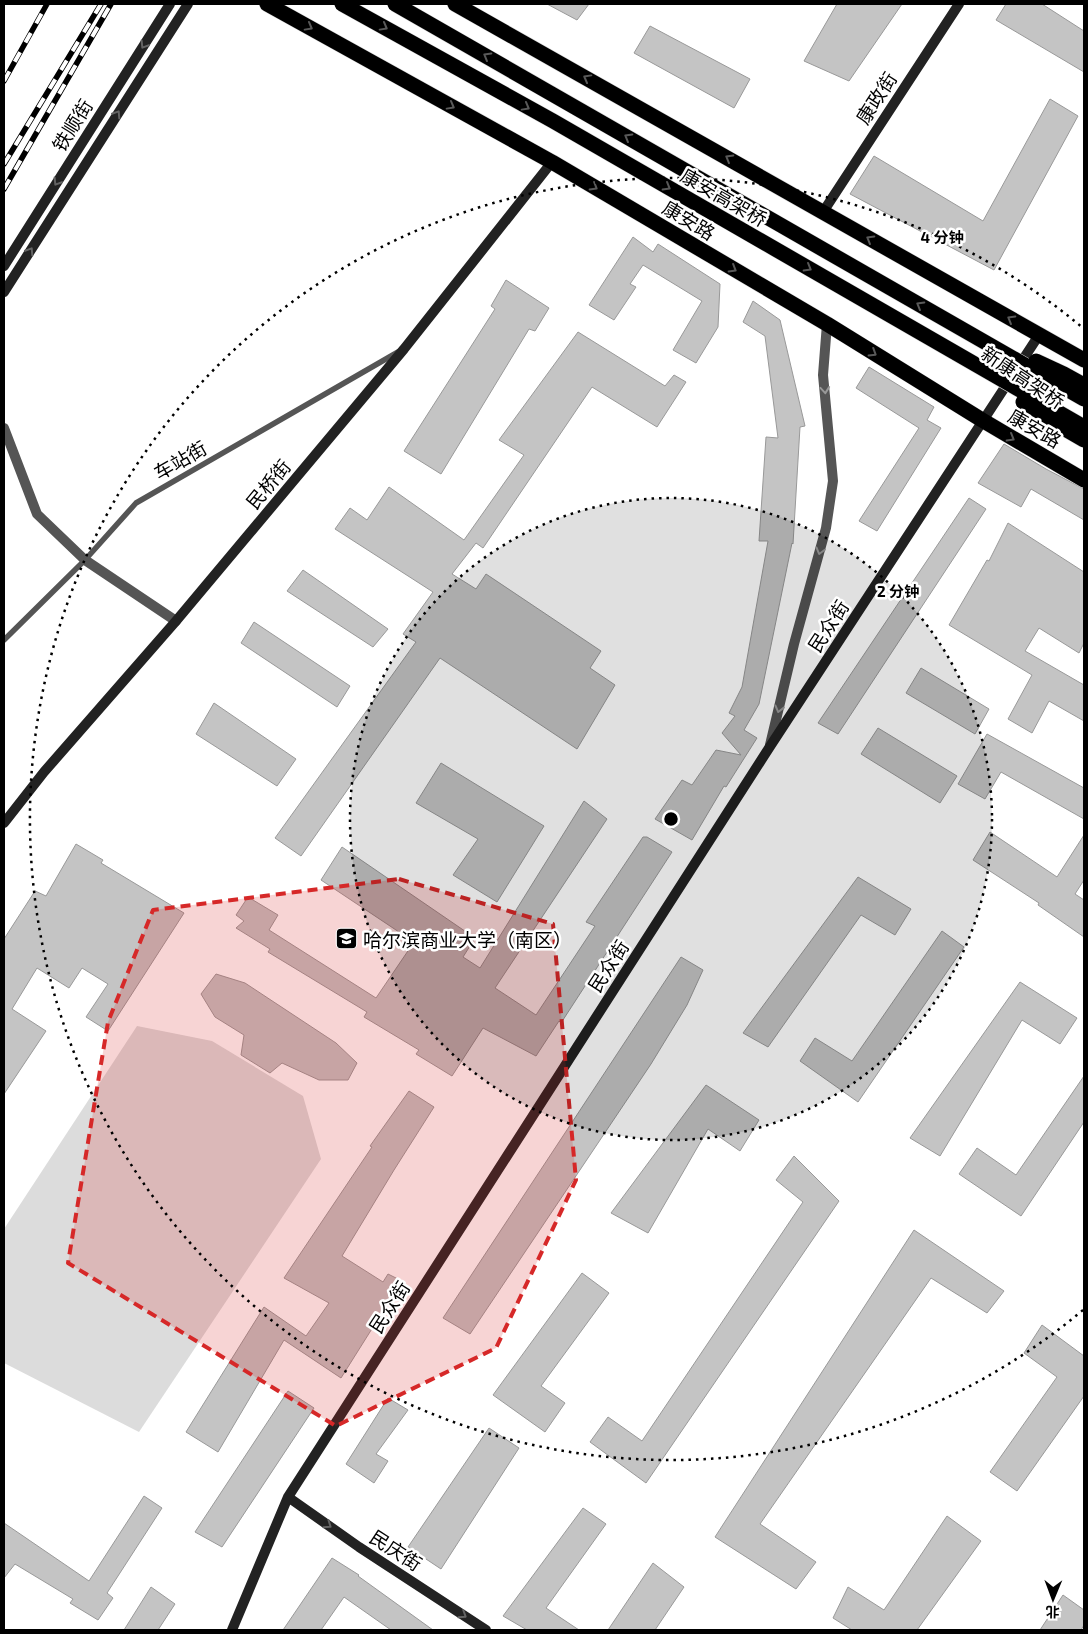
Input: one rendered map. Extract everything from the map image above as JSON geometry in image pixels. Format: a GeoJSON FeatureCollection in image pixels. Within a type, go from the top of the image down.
{"type":"FeatureCollection","features":[{"type":"Feature","properties":{"kind":"highway","name":"康安路"},"geometry":{"type":"LineString","coordinates":[[267,4],[552,162],[826,324],[1084,480]]}},
{"type":"Feature","properties":{"kind":"highway","name":"康安高架桥"},"geometry":{"type":"LineString","coordinates":[[342,4],[552,121],[1084,427]]}},
{"type":"Feature","properties":{"kind":"highway","name":"康安高架桥"},"geometry":{"type":"LineString","coordinates":[[395,4],[1084,399]]}},
{"type":"Feature","properties":{"kind":"highway"},"geometry":{"type":"LineString","coordinates":[[455,4],[1084,360]]}},
{"type":"Feature","properties":{"kind":"highway"},"geometry":{"type":"LineString","coordinates":[[952,324],[1064,374],[1084,386]]}},
{"type":"Feature","properties":{"kind":"highway","name":"新康高架桥"},"geometry":{"type":"LineString","coordinates":[[940,344],[1046,418],[1084,440]]}},
{"type":"Feature","properties":{"kind":"main road","name":"铁顺街"},"geometry":{"type":"LineString","coordinates":[[4,266],[170,4]]}},
{"type":"Feature","properties":{"kind":"main road"},"geometry":{"type":"LineString","coordinates":[[4,292],[188,4]]}},
{"type":"Feature","properties":{"kind":"main road","name":"康政街"},"geometry":{"type":"LineString","coordinates":[[823,212],[958,4]]}},
{"type":"Feature","properties":{"kind":"main road","name":"民桥街"},"geometry":{"type":"LineString","coordinates":[[4,823],[44,772],[176,621],[404,349],[552,162]]}},
{"type":"Feature","properties":{"kind":"main road","name":"民众街"},"geometry":{"type":"LineString","coordinates":[[232,1630],[288,1497],[769,748],[1039,334]]}},
{"type":"Feature","properties":{"kind":"main road","name":"民庆街"},"geometry":{"type":"LineString","coordinates":[[288,1497],[359,1547],[486,1630]]}},
{"type":"Feature","properties":{"kind":"street"},"geometry":{"type":"LineString","coordinates":[[769,748],[794,644],[826,528],[833,481],[824,375],[826,324]]}},
{"type":"Feature","properties":{"kind":"street"},"geometry":{"type":"LineString","coordinates":[[4,428],[37,514],[85,560],[176,621]]}},
{"type":"Feature","properties":{"kind":"lane","name":"车站街"},"geometry":{"type":"LineString","coordinates":[[4,640],[85,560],[136,503],[404,349]]}},
{"type":"Feature","properties":{"kind":"highlighted area"},"geometry":{"type":"Polygon","coordinates":[[[399,879],[553,924],[576,1180],[496,1348],[336,1426],[68,1263],[108,1022],[153,910],[399,879]]]}},
{"type":"Feature","properties":{"kind":"shaded area"},"geometry":{"type":"Polygon","coordinates":[[[137,1026],[212,1041],[303,1096],[321,1159],[139,1432],[4,1363],[4,1229],[137,1026]]]}},
{"type":"Feature","properties":{"kind":"building"},"geometry":{"type":"Polygon","coordinates":[[[547,4],[589,4],[577,20],[547,4]]]}},
{"type":"Feature","properties":{"kind":"building"},"geometry":{"type":"Polygon","coordinates":[[[837,4],[902,4],[849,81],[804,61],[837,4]]]}},
{"type":"Feature","properties":{"kind":"building"},"geometry":{"type":"Polygon","coordinates":[[[1006,4],[1042,4],[1084,31],[1084,72],[996,20],[1006,4]]]}},
{"type":"Feature","properties":{"kind":"building"},"geometry":{"type":"Polygon","coordinates":[[[650,26],[750,79],[734,108],[634,53],[650,26]]]}},
{"type":"Feature","properties":{"kind":"building"},"geometry":{"type":"Polygon","coordinates":[[[1050,99],[1078,116],[994,270],[850,194],[874,156],[983,221],[1050,99]]]}},
{"type":"Feature","properties":{"kind":"building"},"geometry":{"type":"Polygon","coordinates":[[[633,237],[653,252],[658,244],[720,284],[718,327],[696,363],[673,350],[702,301],[643,265],[630,284],[636,287],[614,320],[589,305],[633,237]]]}},
{"type":"Feature","properties":{"kind":"building"},"geometry":{"type":"Polygon","coordinates":[[[506,280],[549,308],[535,331],[529,329],[441,474],[404,451],[495,309],[491,306],[506,280]]]}},
{"type":"Feature","properties":{"kind":"building"},"geometry":{"type":"Polygon","coordinates":[[[753,301],[780,320],[805,426],[800,427],[793,544],[759,704],[744,730],[757,738],[726,787],[724,786],[692,840],[655,819],[682,780],[692,785],[716,750],[741,755],[722,733],[735,716],[729,713],[742,687],[768,541],[759,541],[766,437],[778,438],[765,336],[743,322],[753,301]]]}},
{"type":"Feature","properties":{"kind":"building"},"geometry":{"type":"Polygon","coordinates":[[[578,332],[665,386],[674,375],[686,382],[657,427],[592,387],[483,548],[476,543],[452,574],[476,589],[486,574],[601,651],[590,668],[615,685],[577,749],[440,658],[301,856],[275,838],[416,642],[403,634],[433,592],[335,529],[350,508],[367,520],[389,487],[464,540],[524,455],[499,440],[578,332]]]}},
{"type":"Feature","properties":{"kind":"building"},"geometry":{"type":"Polygon","coordinates":[[[869,367],[934,407],[927,420],[941,428],[877,531],[859,521],[919,428],[856,388],[869,367]]]}},
{"type":"Feature","properties":{"kind":"building"},"geometry":{"type":"Polygon","coordinates":[[[1004,444],[1084,489],[1084,520],[1031,489],[1021,507],[978,483],[1004,444]]]}},
{"type":"Feature","properties":{"kind":"building"},"geometry":{"type":"Polygon","coordinates":[[[969,498],[986,509],[838,734],[818,723],[969,498]]]}},
{"type":"Feature","properties":{"kind":"building"},"geometry":{"type":"Polygon","coordinates":[[[1008,523],[1084,572],[1084,643],[1079,653],[1039,628],[1025,651],[1084,685],[1084,721],[1049,701],[1032,733],[1008,719],[1032,675],[949,625],[987,560],[989,561],[1008,523]]]}},
{"type":"Feature","properties":{"kind":"building"},"geometry":{"type":"Polygon","coordinates":[[[303,570],[388,629],[373,647],[287,591],[303,570]]]}},
{"type":"Feature","properties":{"kind":"building"},"geometry":{"type":"Polygon","coordinates":[[[254,622],[350,686],[337,707],[241,643],[254,622]]]}},
{"type":"Feature","properties":{"kind":"building"},"geometry":{"type":"Polygon","coordinates":[[[921,668],[989,709],[975,734],[906,693],[921,668]]]}},
{"type":"Feature","properties":{"kind":"building"},"geometry":{"type":"Polygon","coordinates":[[[214,703],[296,759],[277,786],[196,734],[214,703]]]}},
{"type":"Feature","properties":{"kind":"building"},"geometry":{"type":"Polygon","coordinates":[[[878,728],[957,776],[940,803],[861,754],[878,728]]]}},
{"type":"Feature","properties":{"kind":"building"},"geometry":{"type":"Polygon","coordinates":[[[987,734],[1084,788],[1084,819],[1001,772],[985,799],[958,784],[987,734]]]}},
{"type":"Feature","properties":{"kind":"building"},"geometry":{"type":"Polygon","coordinates":[[[441,763],[544,826],[497,902],[453,875],[478,839],[416,803],[441,763]]]}},
{"type":"Feature","properties":{"kind":"building"},"geometry":{"type":"Polygon","coordinates":[[[584,801],[607,819],[495,988],[536,1015],[595,926],[586,922],[643,837],[647,837],[672,852],[561,1023],[559,1021],[536,1056],[483,1028],[452,1076],[416,1054],[419,1050],[364,1017],[367,1012],[268,952],[270,949],[236,928],[244,921],[236,915],[248,897],[278,915],[269,930],[376,998],[414,942],[321,880],[342,847],[475,938],[463,957],[480,968],[584,801]]]}},
{"type":"Feature","properties":{"kind":"building"},"geometry":{"type":"Polygon","coordinates":[[[990,832],[1057,877],[1084,835],[1084,880],[1075,894],[1084,900],[1084,937],[1038,905],[1039,903],[973,860],[990,832]]]}},
{"type":"Feature","properties":{"kind":"building"},"geometry":{"type":"Polygon","coordinates":[[[76,844],[103,860],[101,863],[184,913],[108,1031],[86,1017],[108,984],[82,968],[69,988],[37,968],[12,1009],[46,1031],[4,1094],[4,939],[35,891],[46,896],[76,844]]]}},
{"type":"Feature","properties":{"kind":"building"},"geometry":{"type":"Polygon","coordinates":[[[858,877],[911,909],[895,935],[861,915],[768,1047],[743,1033],[858,877]]]}},
{"type":"Feature","properties":{"kind":"building"},"geometry":{"type":"Polygon","coordinates":[[[942,931],[964,947],[858,1102],[800,1061],[815,1038],[852,1061],[942,931]]]}},
{"type":"Feature","properties":{"kind":"building"},"geometry":{"type":"Polygon","coordinates":[[[681,957],[703,970],[687,1005],[651,1064],[470,1334],[443,1318],[681,957]]]}},
{"type":"Feature","properties":{"kind":"building"},"geometry":{"type":"Polygon","coordinates":[[[216,974],[245,983],[336,1043],[357,1063],[348,1080],[319,1080],[282,1063],[270,1073],[241,1055],[244,1035],[215,1017],[201,994],[216,974]]]}},
{"type":"Feature","properties":{"kind":"building"},"geometry":{"type":"Polygon","coordinates":[[[1020,982],[1077,1018],[1060,1044],[1022,1020],[940,1156],[910,1138],[1020,982]]]}},
{"type":"Feature","properties":{"kind":"building"},"geometry":{"type":"Polygon","coordinates":[[[1084,1076],[1084,1122],[1021,1216],[959,1174],[977,1148],[1016,1175],[1084,1076]]]}},
{"type":"Feature","properties":{"kind":"building"},"geometry":{"type":"Polygon","coordinates":[[[706,1085],[759,1120],[740,1151],[708,1129],[648,1233],[611,1213],[706,1085]]]}},
{"type":"Feature","properties":{"kind":"building"},"geometry":{"type":"Polygon","coordinates":[[[409,1091],[434,1107],[342,1256],[383,1282],[388,1274],[402,1281],[341,1378],[284,1340],[218,1452],[186,1432],[264,1307],[306,1336],[329,1303],[284,1278],[372,1147],[370,1146],[409,1091]]]}},
{"type":"Feature","properties":{"kind":"building"},"geometry":{"type":"Polygon","coordinates":[[[794,1156],[839,1201],[646,1483],[590,1442],[608,1417],[642,1441],[803,1202],[776,1180],[794,1156]]]}},
{"type":"Feature","properties":{"kind":"building"},"geometry":{"type":"Polygon","coordinates":[[[914,1230],[1004,1291],[987,1313],[931,1278],[760,1524],[816,1562],[796,1589],[715,1537],[914,1230]]]}},
{"type":"Feature","properties":{"kind":"building"},"geometry":{"type":"Polygon","coordinates":[[[582,1273],[609,1293],[541,1386],[565,1403],[545,1432],[493,1395],[582,1273]]]}},
{"type":"Feature","properties":{"kind":"building"},"geometry":{"type":"Polygon","coordinates":[[[1042,1325],[1084,1356],[1084,1396],[1017,1491],[990,1472],[1057,1377],[1024,1353],[1042,1325]]]}},
{"type":"Feature","properties":{"kind":"building"},"geometry":{"type":"Polygon","coordinates":[[[288,1391],[314,1408],[222,1547],[195,1532],[288,1391]]]}},
{"type":"Feature","properties":{"kind":"building"},"geometry":{"type":"Polygon","coordinates":[[[388,1398],[408,1410],[376,1454],[388,1461],[374,1483],[346,1464],[388,1398]]]}},
{"type":"Feature","properties":{"kind":"building"},"geometry":{"type":"Polygon","coordinates":[[[489,1428],[519,1448],[441,1569],[408,1547],[489,1428]]]}},
{"type":"Feature","properties":{"kind":"building"},"geometry":{"type":"Polygon","coordinates":[[[144,1496],[162,1508],[107,1593],[113,1598],[98,1620],[70,1603],[73,1599],[15,1564],[4,1578],[4,1523],[89,1581],[144,1496]]]}},
{"type":"Feature","properties":{"kind":"building"},"geometry":{"type":"Polygon","coordinates":[[[583,1508],[606,1524],[546,1608],[579,1630],[527,1630],[503,1616],[583,1508]]]}},
{"type":"Feature","properties":{"kind":"building"},"geometry":{"type":"Polygon","coordinates":[[[947,1516],[981,1541],[917,1630],[852,1630],[833,1618],[848,1587],[884,1610],[947,1516]]]}},
{"type":"Feature","properties":{"kind":"building"},"geometry":{"type":"Polygon","coordinates":[[[332,1558],[359,1575],[433,1630],[391,1630],[344,1597],[321,1630],[283,1630],[332,1558]]]}},
{"type":"Feature","properties":{"kind":"building"},"geometry":{"type":"Polygon","coordinates":[[[653,1563],[684,1587],[655,1630],[608,1630],[653,1563]]]}},
{"type":"Feature","properties":{"kind":"building"},"geometry":{"type":"Polygon","coordinates":[[[151,1587],[175,1604],[158,1630],[124,1630],[151,1587]]]}},
{"type":"Feature","properties":{"kind":"building"},"geometry":{"type":"Polygon","coordinates":[[[1063,1595],[1084,1610],[1084,1625],[1081,1630],[1040,1630],[1063,1595]]]}},
{"type":"Feature","properties":{"kind":"railway"},"geometry":{"type":"LineString","coordinates":[[4,81],[47,4]]}},
{"type":"Feature","properties":{"kind":"railway"},"geometry":{"type":"LineString","coordinates":[[4,164],[101,4]]}},
{"type":"Feature","properties":{"kind":"railway"},"geometry":{"type":"LineString","coordinates":[[4,189],[111,4]]}},
{"type":"Feature","properties":{"kind":"place","name":"哈尔滨商业大学（南区）"},"geometry":{"type":"Point","coordinates":[347,939]}}]}
